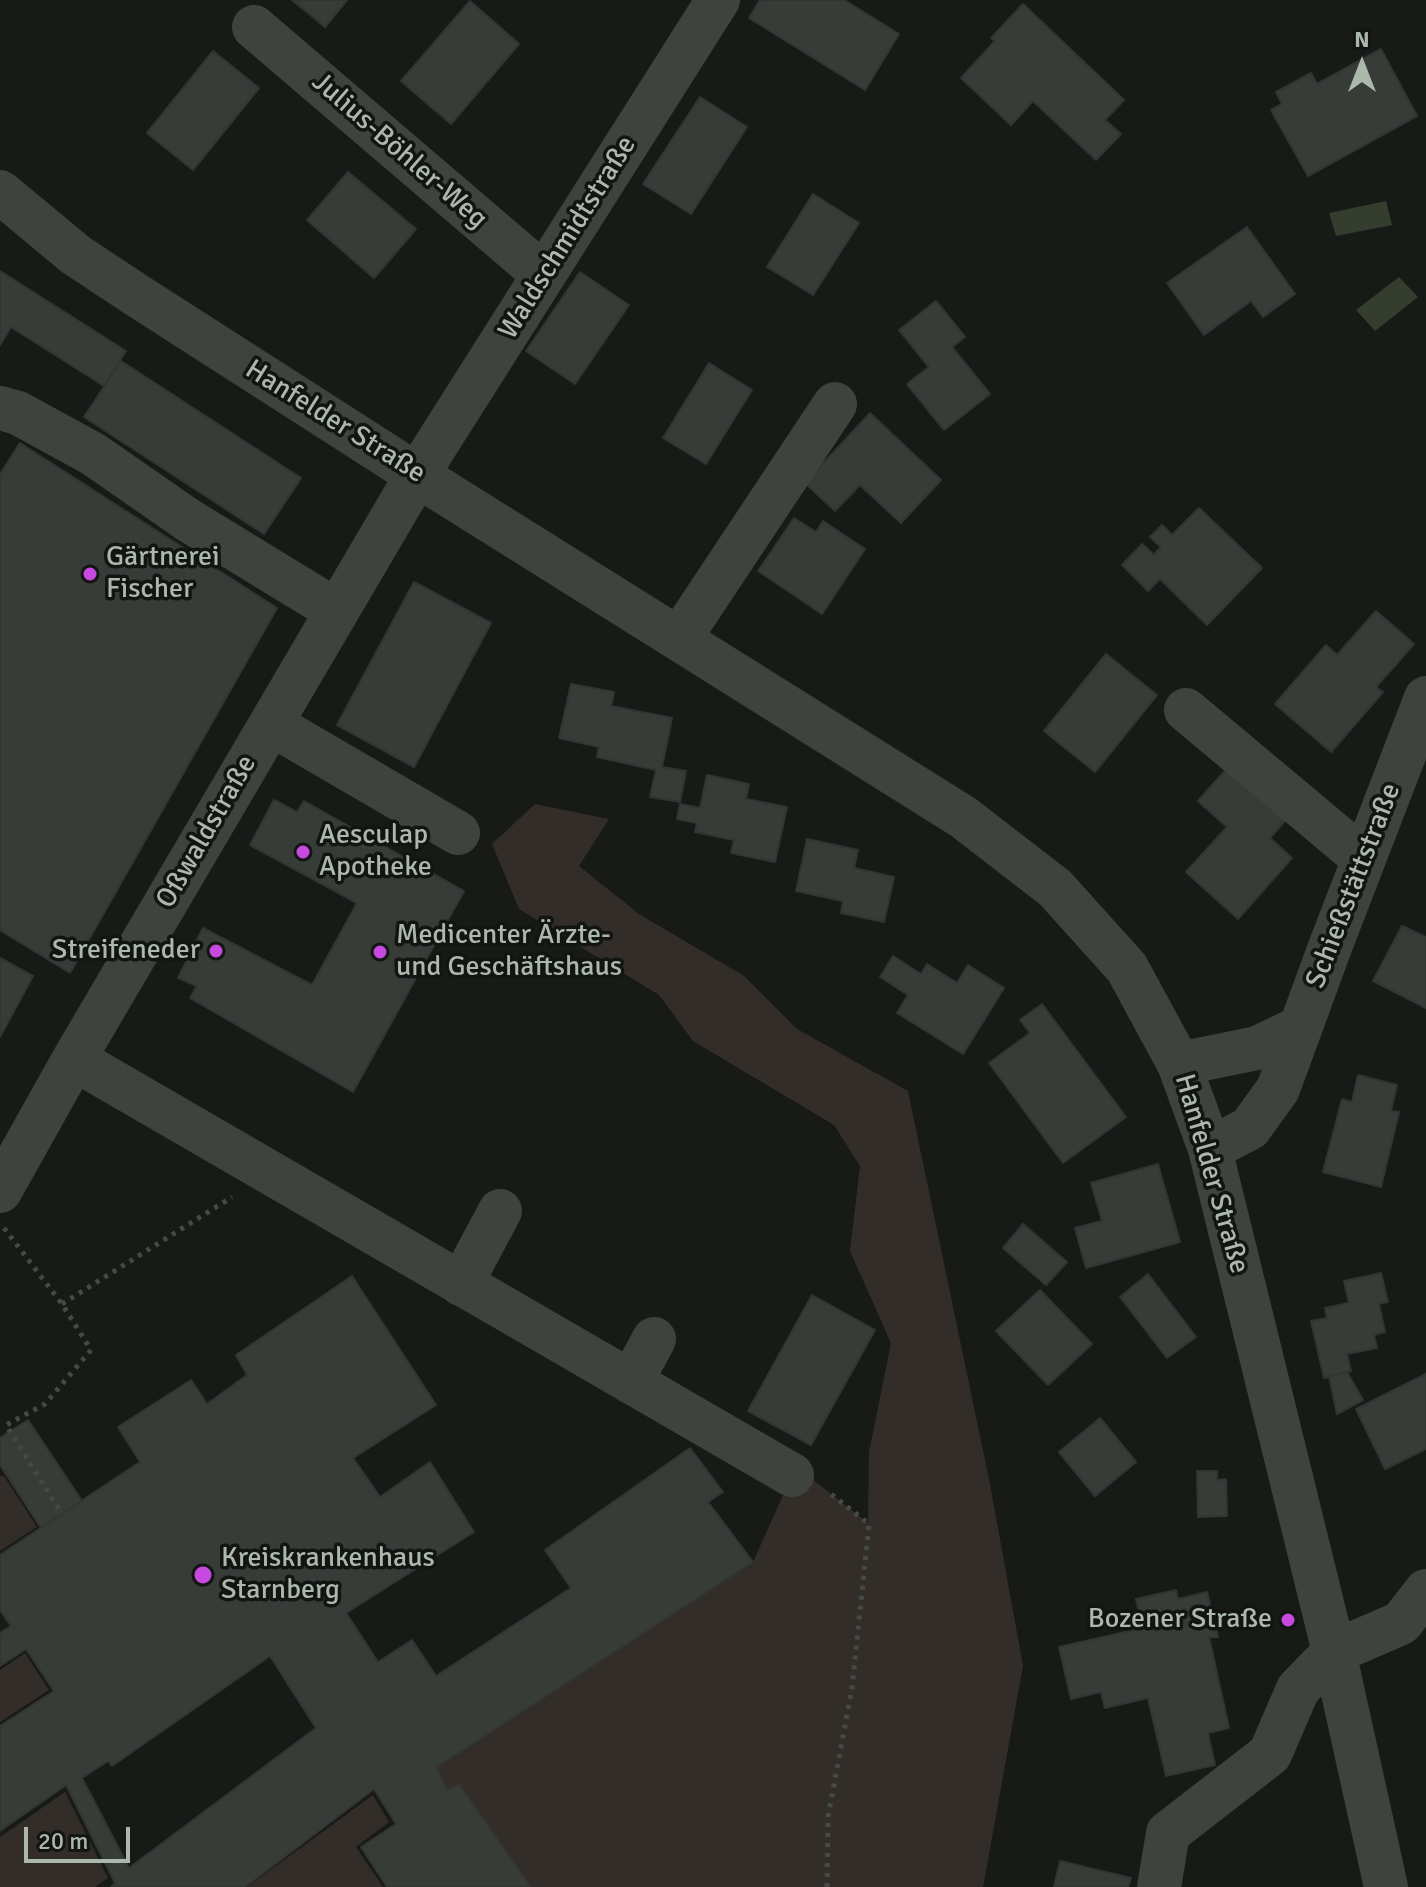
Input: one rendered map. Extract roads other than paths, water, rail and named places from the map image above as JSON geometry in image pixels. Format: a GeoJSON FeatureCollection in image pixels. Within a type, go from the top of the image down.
{"type":"FeatureCollection","features":[{"type":"Feature","properties":{"kind":"street","name":"Waldschmidtstraße"},"geometry":{"type":"LineString","coordinates":[[417,475],[718,0]]}},
{"type":"Feature","properties":{"kind":"street","name":"Julius-Böhler-Weg"},"geometry":{"type":"LineString","coordinates":[[254,27],[544,275]]}},
{"type":"Feature","properties":{"kind":"street","name":"Hanfelder Straße"},"geometry":{"type":"LineString","coordinates":[[6,208],[417,475],[963,817],[1055,888],[1127,968],[1179,1064],[1210,1149],[1334,1652],[1386,1887]]}},
{"type":"Feature","properties":{"kind":"street"},"geometry":{"type":"LineString","coordinates":[[679,639],[835,404]]}},
{"type":"Feature","properties":{"kind":"street"},"geometry":{"type":"LineString","coordinates":[[0,408],[18,413],[93,454],[188,520],[337,611]]}},
{"type":"Feature","properties":{"kind":"street","name":"Oßwaldstraße"},"geometry":{"type":"LineString","coordinates":[[4,1176],[417,475]]}},
{"type":"Feature","properties":{"kind":"street","name":"Schießstättstraße"},"geometry":{"type":"LineString","coordinates":[[1210,1149],[1250,1128],[1278,1089],[1426,698]]}},
{"type":"Feature","properties":{"kind":"street"},"geometry":{"type":"LineString","coordinates":[[1186,710],[1364,859]]}},
{"type":"Feature","properties":{"kind":"street"},"geometry":{"type":"LineString","coordinates":[[271,724],[458,833]]}},
{"type":"Feature","properties":{"kind":"street"},"geometry":{"type":"LineString","coordinates":[[1179,1064],[1257,1048],[1299,1028]]}},
{"type":"Feature","properties":{"kind":"street"},"geometry":{"type":"LineString","coordinates":[[74,1059],[792,1475]]}},
{"type":"Feature","properties":{"kind":"street"},"geometry":{"type":"LineString","coordinates":[[461,1284],[500,1211]]}},
{"type":"Feature","properties":{"kind":"street"},"geometry":{"type":"LineString","coordinates":[[631,1382],[654,1339]]}},
{"type":"Feature","properties":{"kind":"street"},"geometry":{"type":"LineString","coordinates":[[1159,1887],[1168,1833],[1270,1754],[1298,1689],[1334,1652],[1401,1623],[1426,1591]]}},
{"type":"Feature","properties":{"kind":"place","name":"Gärtnerei Fischer"},"geometry":{"type":"Point","coordinates":[90,574]}},
{"type":"Feature","properties":{"kind":"place","name":"Aesculap Apotheke"},"geometry":{"type":"Point","coordinates":[303,852]}},
{"type":"Feature","properties":{"kind":"place","name":"Streifeneder"},"geometry":{"type":"Point","coordinates":[216,951]}},
{"type":"Feature","properties":{"kind":"place","name":"Medicenter Ärzte- und Geschäftshaus"},"geometry":{"type":"Point","coordinates":[380,952]}},
{"type":"Feature","properties":{"kind":"place","name":"Kreiskrankenhaus Starnberg"},"geometry":{"type":"Point","coordinates":[203,1575]}},
{"type":"Feature","properties":{"kind":"place","name":"Bozener Straße"},"geometry":{"type":"Point","coordinates":[1288,1620]}}]}
